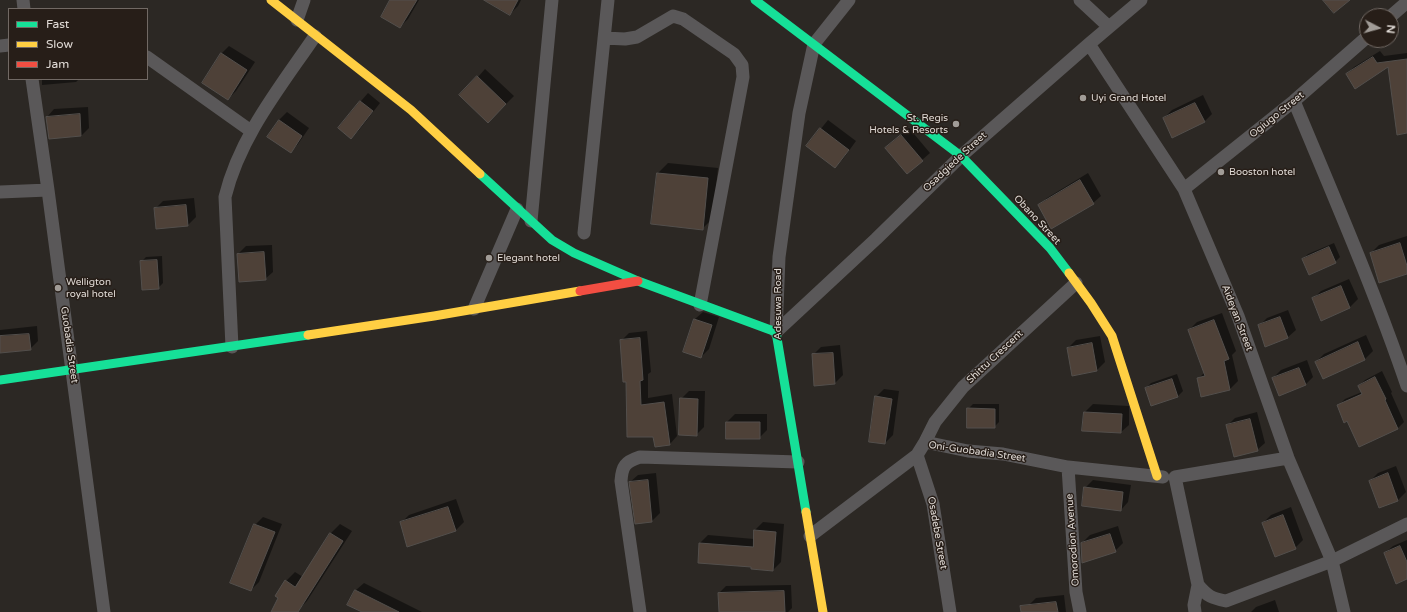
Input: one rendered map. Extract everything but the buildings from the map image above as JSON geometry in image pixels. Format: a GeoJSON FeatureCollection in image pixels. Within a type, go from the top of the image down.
{"type":"FeatureCollection","features":[{"type":"Feature","properties":{"kind":"street"},"geometry":{"type":"LineString","coordinates":[[271,0],[411,110],[552,240],[574,253],[638,281],[776,332]]}},
{"type":"Feature","properties":{"kind":"street"},"geometry":{"type":"LineString","coordinates":[[297,20],[304,0]]}},
{"type":"Feature","properties":{"kind":"street"},"geometry":{"type":"LineString","coordinates":[[531,221],[552,0]]}},
{"type":"Feature","properties":{"kind":"street"},"geometry":{"type":"LineString","coordinates":[[584,234],[608,0]]}},
{"type":"Feature","properties":{"kind":"street","name":"Obano Street"},"geometry":{"type":"LineString","coordinates":[[755,0],[960,156],[1050,248],[1091,303],[1112,336],[1157,476]]}},
{"type":"Feature","properties":{"kind":"street"},"geometry":{"type":"LineString","coordinates":[[814,44],[849,0]]}},
{"type":"Feature","properties":{"kind":"street"},"geometry":{"type":"LineString","coordinates":[[1080,0],[1109,27]]}},
{"type":"Feature","properties":{"kind":"street","name":"Osadgiede Street"},"geometry":{"type":"LineString","coordinates":[[776,332],[876,239],[960,156],[1141,0]]}},
{"type":"Feature","properties":{"kind":"street"},"geometry":{"type":"LineString","coordinates":[[1399,9],[1407,2]]}},
{"type":"Feature","properties":{"kind":"street"},"geometry":{"type":"LineString","coordinates":[[604,38],[625,40],[637,37],[672,16],[683,19],[734,54],[742,65],[743,77],[700,305]]}},
{"type":"Feature","properties":{"kind":"street"},"geometry":{"type":"LineString","coordinates":[[232,347],[225,197],[228,183],[251,131],[315,36]]}},
{"type":"Feature","properties":{"kind":"street","name":"Adesuwa Road"},"geometry":{"type":"LineString","coordinates":[[814,44],[799,113],[781,241],[776,332],[822,612]]}},
{"type":"Feature","properties":{"kind":"street","name":"Aideyan Street"},"geometry":{"type":"LineString","coordinates":[[1089,44],[1184,189],[1238,316],[1288,458],[1332,561],[1344,612]]}},
{"type":"Feature","properties":{"kind":"street","name":"Ogiugo Street"},"geometry":{"type":"LineString","coordinates":[[1184,189],[1294,101],[1359,44]]}},
{"type":"Feature","properties":{"kind":"street"},"geometry":{"type":"LineString","coordinates":[[148,58],[251,131]]}},
{"type":"Feature","properties":{"kind":"street","name":"Guobadia Street"},"geometry":{"type":"LineString","coordinates":[[32,80],[104,612]]}},
{"type":"Feature","properties":{"kind":"street"},"geometry":{"type":"LineString","coordinates":[[1294,101],[1395,350],[1407,386]]}},
{"type":"Feature","properties":{"kind":"street"},"geometry":{"type":"LineString","coordinates":[[0,192],[48,190]]}},
{"type":"Feature","properties":{"kind":"street"},"geometry":{"type":"LineString","coordinates":[[474,309],[517,209]]}},
{"type":"Feature","properties":{"kind":"street"},"geometry":{"type":"LineString","coordinates":[[0,380],[232,347],[474,309],[638,281]]}},
{"type":"Feature","properties":{"kind":"street","name":"Shittu Crescent"},"geometry":{"type":"LineString","coordinates":[[926,442],[936,422],[963,387],[1076,283]]}},
{"type":"Feature","properties":{"kind":"street","name":"Oni-Guobadia Street"},"geometry":{"type":"LineString","coordinates":[[810,536],[917,455],[926,442],[968,452],[1003,454],[1068,467],[1175,477],[1288,458]]}},
{"type":"Feature","properties":{"kind":"street","name":"Osadebe Street"},"geometry":{"type":"LineString","coordinates":[[917,455],[933,504],[950,612]]}},
{"type":"Feature","properties":{"kind":"street"},"geometry":{"type":"LineString","coordinates":[[640,612],[621,481],[622,470],[626,463],[640,458],[798,462]]}},
{"type":"Feature","properties":{"kind":"street","name":"Omorodion Avenue"},"geometry":{"type":"LineString","coordinates":[[1068,467],[1076,592],[1080,612]]}},
{"type":"Feature","properties":{"kind":"street"},"geometry":{"type":"LineString","coordinates":[[1175,477],[1198,585],[1194,605],[1196,612]]}},
{"type":"Feature","properties":{"kind":"street"},"geometry":{"type":"LineString","coordinates":[[1198,585],[1213,599],[1226,601],[1332,561],[1407,524]]}},
{"type":"Feature","properties":{"kind":"traffic: fast"},"geometry":{"type":"LineString","coordinates":[[755,0],[961,156],[1050,248],[1069,273]]}},
{"type":"Feature","properties":{"kind":"traffic: fast"},"geometry":{"type":"LineString","coordinates":[[480,174],[552,240],[574,253],[638,281],[776,332],[806,512]]}},
{"type":"Feature","properties":{"kind":"traffic: fast"},"geometry":{"type":"LineString","coordinates":[[0,380],[308,335]]}},
{"type":"Feature","properties":{"kind":"traffic: slow"},"geometry":{"type":"LineString","coordinates":[[271,0],[411,110],[480,174]]}},
{"type":"Feature","properties":{"kind":"traffic: slow"},"geometry":{"type":"LineString","coordinates":[[1069,273],[1091,303],[1112,336],[1157,476]]}},
{"type":"Feature","properties":{"kind":"traffic: slow"},"geometry":{"type":"LineString","coordinates":[[308,335],[434,316],[580,291]]}},
{"type":"Feature","properties":{"kind":"traffic: slow"},"geometry":{"type":"LineString","coordinates":[[806,512],[823,612]]}},
{"type":"Feature","properties":{"kind":"traffic: jam"},"geometry":{"type":"LineString","coordinates":[[580,291],[638,281]]}},
{"type":"Feature","properties":{"kind":"place","name":"Uyi Grand Hotel"},"geometry":{"type":"Point","coordinates":[1083,98]}},
{"type":"Feature","properties":{"kind":"place","name":"St. Regis Hotels & Resorts"},"geometry":{"type":"Point","coordinates":[956,124]}},
{"type":"Feature","properties":{"kind":"place","name":"Booston hotel"},"geometry":{"type":"Point","coordinates":[1221,172]}},
{"type":"Feature","properties":{"kind":"place","name":"Elegant hotel"},"geometry":{"type":"Point","coordinates":[489,258]}},
{"type":"Feature","properties":{"kind":"place","name":"Welligton royal hotel"},"geometry":{"type":"Point","coordinates":[58,288]}}]}
